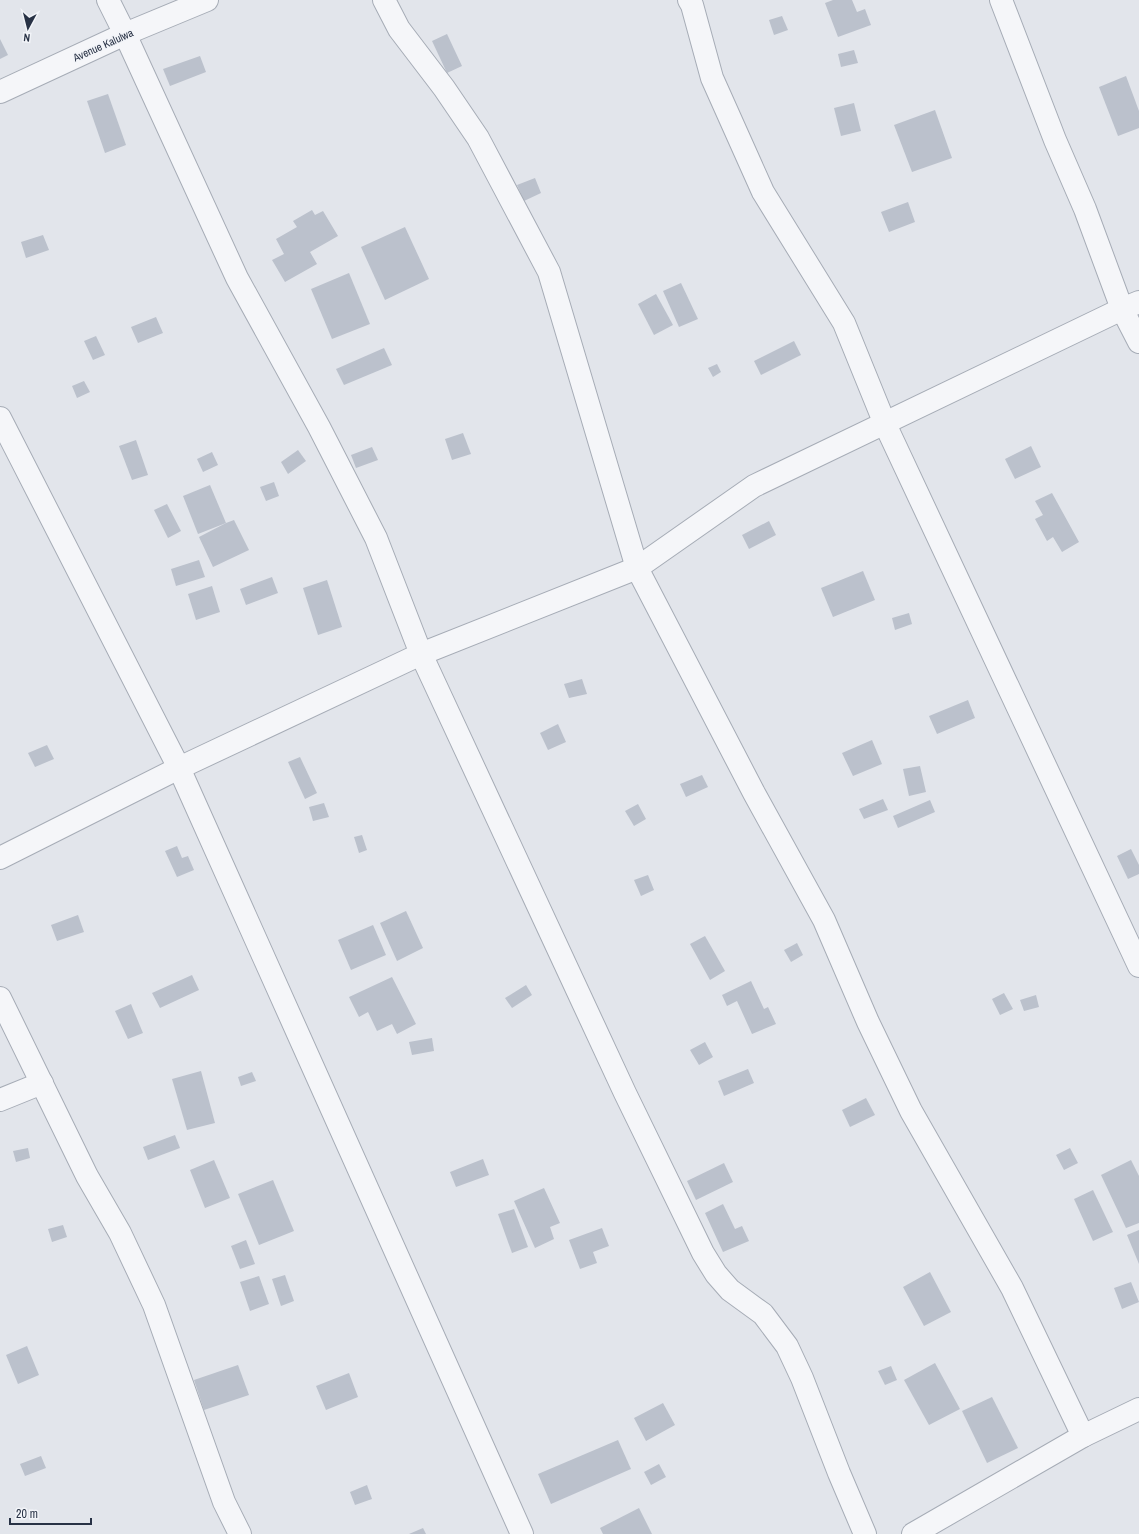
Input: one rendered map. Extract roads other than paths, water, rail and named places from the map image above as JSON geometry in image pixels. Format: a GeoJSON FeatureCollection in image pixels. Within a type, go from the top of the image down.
{"type":"FeatureCollection","features":[{"type":"Feature","properties":{"kind":"street"},"geometry":{"type":"LineString","coordinates":[[108,0],[238,278],[319,427],[376,538],[421,654],[625,1093],[703,1253],[716,1274],[730,1290],[763,1314],[787,1346],[802,1378],[839,1473],[865,1534]]}},
{"type":"Feature","properties":{"kind":"street","name":"Avenue Kalulwa"},"geometry":{"type":"LineString","coordinates":[[0,92],[125,34],[207,0]]}},
{"type":"Feature","properties":{"kind":"street"},"geometry":{"type":"LineString","coordinates":[[384,0],[399,29],[444,88],[478,138],[549,272],[637,568],[754,793],[824,920],[868,1022],[911,1112],[1012,1288],[1083,1436]]}},
{"type":"Feature","properties":{"kind":"street"},"geometry":{"type":"LineString","coordinates":[[689,0],[692,5],[712,78],[763,192],[844,323],[884,424],[1139,966]]}},
{"type":"Feature","properties":{"kind":"street"},"geometry":{"type":"LineString","coordinates":[[1001,0],[1055,140],[1130,306],[1139,342]]}},
{"type":"Feature","properties":{"kind":"street"},"geometry":{"type":"LineString","coordinates":[[0,858],[179,768],[421,654],[637,568],[754,486],[1130,306]]}},
{"type":"Feature","properties":{"kind":"street"},"geometry":{"type":"LineString","coordinates":[[0,418],[179,768],[522,1534]]}},
{"type":"Feature","properties":{"kind":"street"},"geometry":{"type":"LineString","coordinates":[[0,998],[87,1176],[120,1233],[154,1305],[224,1502],[240,1534]]}},
{"type":"Feature","properties":{"kind":"street"},"geometry":{"type":"LineString","coordinates":[[0,1100],[42,1083]]}},
{"type":"Feature","properties":{"kind":"street"},"geometry":{"type":"LineString","coordinates":[[913,1534],[1083,1436],[1139,1409]]}}]}
